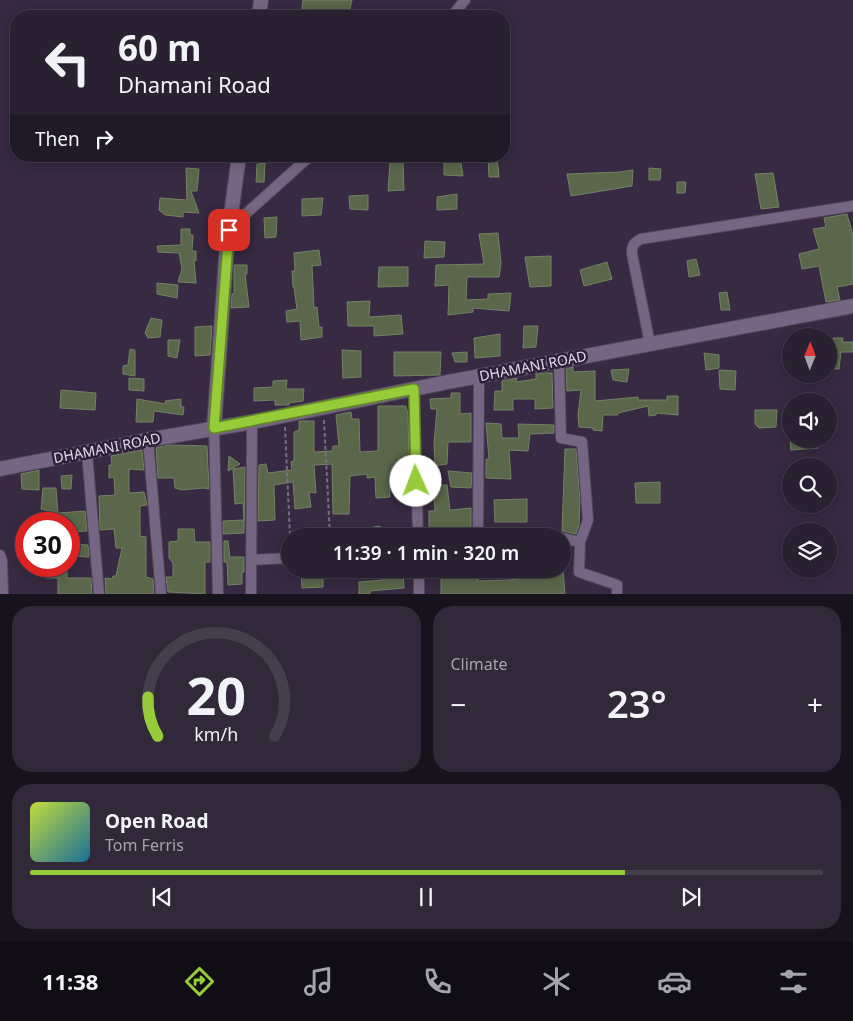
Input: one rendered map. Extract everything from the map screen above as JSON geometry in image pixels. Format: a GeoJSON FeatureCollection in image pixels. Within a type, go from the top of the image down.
{"type":"FeatureCollection","features":[{"type":"Feature","properties":{"kind":"main road"},"geometry":{"type":"LineString","coordinates":[[214,428],[229,230],[238,162]]}},
{"type":"Feature","properties":{"kind":"main road","name":"DHAMANI ROAD"},"geometry":{"type":"LineString","coordinates":[[0,469],[853,306]]}},
{"type":"Feature","properties":{"kind":"street"},"geometry":{"type":"LineString","coordinates":[[457,10],[465,0]]}},
{"type":"Feature","properties":{"kind":"street"},"geometry":{"type":"LineString","coordinates":[[229,230],[303,162]]}},
{"type":"Feature","properties":{"kind":"street"},"geometry":{"type":"LineString","coordinates":[[650,344],[632,254],[632,246],[635,242],[641,239],[853,206]]}},
{"type":"Feature","properties":{"kind":"street"},"geometry":{"type":"LineString","coordinates":[[559,362],[561,438],[582,442],[588,520],[580,542],[579,572],[617,585],[617,594]]}},
{"type":"Feature","properties":{"kind":"street"},"geometry":{"type":"LineString","coordinates":[[478,528],[479,376]]}},
{"type":"Feature","properties":{"kind":"street"},"geometry":{"type":"LineString","coordinates":[[414,389],[418,528]]}},
{"type":"Feature","properties":{"kind":"street"},"geometry":{"type":"LineString","coordinates":[[251,594],[252,422]]}},
{"type":"Feature","properties":{"kind":"street"},"geometry":{"type":"LineString","coordinates":[[214,428],[218,594]]}},
{"type":"Feature","properties":{"kind":"street"},"geometry":{"type":"LineString","coordinates":[[148,440],[161,594]]}},
{"type":"Feature","properties":{"kind":"street"},"geometry":{"type":"LineString","coordinates":[[88,453],[99,594]]}},
{"type":"Feature","properties":{"kind":"street"},"geometry":{"type":"LineString","coordinates":[[571,540],[580,542]]}},
{"type":"Feature","properties":{"kind":"street"},"geometry":{"type":"LineString","coordinates":[[0,555],[2,561],[3,594]]}},
{"type":"Feature","properties":{"kind":"street"},"geometry":{"type":"LineString","coordinates":[[251,560],[281,558]]}},
{"type":"Feature","properties":{"kind":"street"},"geometry":{"type":"LineString","coordinates":[[419,578],[419,594]]}},
{"type":"Feature","properties":{"kind":"path"},"geometry":{"type":"LineString","coordinates":[[323,407],[330,528]]}},
{"type":"Feature","properties":{"kind":"path"},"geometry":{"type":"LineString","coordinates":[[284,415],[290,528]]}},
{"type":"Feature","properties":{"kind":"building"},"geometry":{"type":"Polygon","coordinates":[[[303,0],[352,0],[350,10],[302,9],[303,0]]]}},
{"type":"Feature","properties":{"kind":"building"},"geometry":{"type":"Polygon","coordinates":[[[390,162],[403,162],[404,190],[388,191],[390,162]]]}},
{"type":"Feature","properties":{"kind":"building"},"geometry":{"type":"Polygon","coordinates":[[[444,162],[461,162],[463,176],[444,175],[444,162]]]}},
{"type":"Feature","properties":{"kind":"building"},"geometry":{"type":"Polygon","coordinates":[[[488,162],[498,162],[499,177],[489,177],[488,162]]]}},
{"type":"Feature","properties":{"kind":"building"},"geometry":{"type":"Polygon","coordinates":[[[265,163],[264,182],[256,182],[257,164],[265,163]]]}},
{"type":"Feature","properties":{"kind":"building"},"geometry":{"type":"Polygon","coordinates":[[[186,168],[199,169],[197,191],[191,191],[199,213],[183,212],[183,217],[165,215],[159,210],[160,198],[187,200],[186,168]]]}},
{"type":"Feature","properties":{"kind":"building"},"geometry":{"type":"Polygon","coordinates":[[[649,168],[661,169],[660,180],[649,180],[649,168]]]}},
{"type":"Feature","properties":{"kind":"building"},"geometry":{"type":"Polygon","coordinates":[[[633,170],[632,186],[571,196],[567,174],[633,170]]]}},
{"type":"Feature","properties":{"kind":"building"},"geometry":{"type":"Polygon","coordinates":[[[773,173],[779,207],[761,209],[755,174],[773,173]]]}},
{"type":"Feature","properties":{"kind":"building"},"geometry":{"type":"Polygon","coordinates":[[[677,182],[686,182],[685,193],[677,193],[677,182]]]}},
{"type":"Feature","properties":{"kind":"building"},"geometry":{"type":"Polygon","coordinates":[[[457,194],[457,209],[437,210],[437,197],[457,194]]]}},
{"type":"Feature","properties":{"kind":"building"},"geometry":{"type":"Polygon","coordinates":[[[368,195],[368,210],[350,209],[349,196],[368,195]]]}},
{"type":"Feature","properties":{"kind":"building"},"geometry":{"type":"Polygon","coordinates":[[[323,198],[321,215],[302,216],[302,199],[323,198]]]}},
{"type":"Feature","properties":{"kind":"building"},"geometry":{"type":"Polygon","coordinates":[[[847,214],[853,235],[853,284],[837,287],[840,300],[826,302],[819,266],[802,269],[799,254],[819,249],[813,229],[826,227],[824,218],[847,214]]]}},
{"type":"Feature","properties":{"kind":"building"},"geometry":{"type":"Polygon","coordinates":[[[277,217],[276,237],[265,238],[264,218],[277,217]]]}},
{"type":"Feature","properties":{"kind":"building"},"geometry":{"type":"Polygon","coordinates":[[[181,229],[190,229],[190,235],[193,235],[192,251],[196,251],[196,261],[194,260],[196,283],[178,282],[182,269],[179,253],[158,252],[157,246],[181,245],[181,229]]]}},
{"type":"Feature","properties":{"kind":"building"},"geometry":{"type":"Polygon","coordinates":[[[498,233],[501,263],[499,277],[467,277],[466,300],[488,299],[488,294],[511,293],[509,311],[473,308],[473,312],[448,315],[449,285],[435,286],[436,265],[484,264],[479,234],[498,233]]]}},
{"type":"Feature","properties":{"kind":"building"},"geometry":{"type":"Polygon","coordinates":[[[425,241],[445,242],[444,257],[424,258],[425,241]]]}},
{"type":"Feature","properties":{"kind":"building"},"geometry":{"type":"Polygon","coordinates":[[[319,250],[321,265],[312,266],[314,308],[317,307],[319,327],[322,327],[322,337],[301,340],[300,321],[287,322],[286,311],[297,309],[292,271],[295,271],[294,253],[319,250]]]}},
{"type":"Feature","properties":{"kind":"building"},"geometry":{"type":"Polygon","coordinates":[[[551,256],[551,286],[530,287],[525,257],[551,256]]]}},
{"type":"Feature","properties":{"kind":"building"},"geometry":{"type":"Polygon","coordinates":[[[696,259],[700,275],[689,277],[687,261],[696,259]]]}},
{"type":"Feature","properties":{"kind":"building"},"geometry":{"type":"Polygon","coordinates":[[[607,262],[612,279],[584,286],[580,270],[607,262]]]}},
{"type":"Feature","properties":{"kind":"building"},"geometry":{"type":"Polygon","coordinates":[[[234,265],[247,265],[247,274],[245,274],[249,307],[231,308],[232,294],[234,294],[234,265]]]}},
{"type":"Feature","properties":{"kind":"building"},"geometry":{"type":"Polygon","coordinates":[[[379,267],[408,267],[408,286],[378,287],[379,267]]]}},
{"type":"Feature","properties":{"kind":"building"},"geometry":{"type":"Polygon","coordinates":[[[157,283],[178,285],[177,298],[157,294],[157,283]]]}},
{"type":"Feature","properties":{"kind":"building"},"geometry":{"type":"Polygon","coordinates":[[[727,292],[730,310],[721,310],[719,293],[727,292]]]}},
{"type":"Feature","properties":{"kind":"building"},"geometry":{"type":"Polygon","coordinates":[[[370,301],[369,317],[401,315],[403,334],[374,336],[374,326],[348,326],[347,302],[370,301]]]}},
{"type":"Feature","properties":{"kind":"building"},"geometry":{"type":"Polygon","coordinates":[[[151,318],[162,320],[160,337],[148,338],[145,333],[151,318]]]}},
{"type":"Feature","properties":{"kind":"building"},"geometry":{"type":"Polygon","coordinates":[[[212,326],[210,355],[195,356],[195,327],[212,326]]]}},
{"type":"Feature","properties":{"kind":"building"},"geometry":{"type":"Polygon","coordinates":[[[524,326],[538,326],[536,347],[523,348],[524,326]]]}},
{"type":"Feature","properties":{"kind":"building"},"geometry":{"type":"Polygon","coordinates":[[[500,334],[500,356],[475,358],[474,338],[500,334]]]}},
{"type":"Feature","properties":{"kind":"building"},"geometry":{"type":"Polygon","coordinates":[[[838,338],[843,338],[842,342],[853,342],[853,352],[841,352],[839,369],[838,338]]]}},
{"type":"Feature","properties":{"kind":"building"},"geometry":{"type":"Polygon","coordinates":[[[168,340],[180,340],[177,358],[168,356],[168,340]]]}},
{"type":"Feature","properties":{"kind":"building"},"geometry":{"type":"Polygon","coordinates":[[[130,349],[135,350],[135,376],[123,374],[123,366],[128,365],[130,349]]]}},
{"type":"Feature","properties":{"kind":"building"},"geometry":{"type":"Polygon","coordinates":[[[342,350],[361,351],[361,377],[343,378],[342,350]]]}},
{"type":"Feature","properties":{"kind":"building"},"geometry":{"type":"Polygon","coordinates":[[[394,352],[441,352],[440,375],[394,376],[394,352]]]}},
{"type":"Feature","properties":{"kind":"building"},"geometry":{"type":"Polygon","coordinates":[[[467,352],[467,362],[455,362],[452,353],[467,352]]]}},
{"type":"Feature","properties":{"kind":"building"},"geometry":{"type":"Polygon","coordinates":[[[704,353],[719,355],[719,368],[706,370],[704,353]]]}},
{"type":"Feature","properties":{"kind":"building"},"geometry":{"type":"Polygon","coordinates":[[[573,367],[573,372],[595,371],[595,401],[638,397],[638,400],[667,400],[667,396],[678,396],[678,415],[657,413],[656,415],[649,416],[648,406],[618,413],[618,415],[603,415],[602,431],[579,427],[578,415],[581,390],[567,391],[566,369],[573,367]]]}},
{"type":"Feature","properties":{"kind":"building"},"geometry":{"type":"Polygon","coordinates":[[[629,369],[627,382],[613,380],[611,370],[629,369]]]}},
{"type":"Feature","properties":{"kind":"building"},"geometry":{"type":"Polygon","coordinates":[[[719,370],[736,371],[735,390],[720,389],[719,370]]]}},
{"type":"Feature","properties":{"kind":"building"},"geometry":{"type":"Polygon","coordinates":[[[552,373],[553,408],[535,409],[535,399],[513,399],[513,410],[494,410],[495,391],[502,391],[502,381],[517,378],[516,382],[536,379],[536,374],[552,373]]]}},
{"type":"Feature","properties":{"kind":"building"},"geometry":{"type":"Polygon","coordinates":[[[129,378],[144,379],[144,391],[129,390],[129,378]]]}},
{"type":"Feature","properties":{"kind":"building"},"geometry":{"type":"Polygon","coordinates":[[[287,380],[286,389],[304,389],[303,401],[289,403],[289,405],[275,405],[275,400],[254,401],[254,388],[273,387],[273,381],[287,380]]]}},
{"type":"Feature","properties":{"kind":"building"},"geometry":{"type":"Polygon","coordinates":[[[61,390],[96,393],[95,410],[60,408],[61,390]]]}},
{"type":"Feature","properties":{"kind":"building"},"geometry":{"type":"Polygon","coordinates":[[[451,393],[460,393],[460,414],[471,413],[471,442],[448,442],[447,464],[435,466],[434,444],[437,409],[431,409],[430,399],[451,398],[451,393]]]}},
{"type":"Feature","properties":{"kind":"building"},"geometry":{"type":"Polygon","coordinates":[[[137,399],[166,404],[165,401],[181,399],[181,407],[184,407],[183,415],[154,411],[153,422],[136,422],[137,399]]]}},
{"type":"Feature","properties":{"kind":"building"},"geometry":{"type":"Polygon","coordinates":[[[378,406],[406,406],[408,415],[409,472],[389,473],[390,497],[376,498],[375,477],[367,478],[367,474],[350,476],[349,514],[333,514],[332,464],[314,465],[316,493],[309,492],[311,507],[295,509],[293,482],[274,485],[275,520],[258,521],[259,465],[266,464],[268,473],[292,470],[291,462],[294,461],[294,432],[299,430],[299,421],[314,421],[314,452],[332,451],[333,446],[339,446],[336,415],[351,412],[352,419],[359,419],[360,452],[378,451],[378,406]]]}},
{"type":"Feature","properties":{"kind":"building"},"geometry":{"type":"Polygon","coordinates":[[[755,410],[777,410],[776,427],[759,428],[755,424],[755,410]]]}},
{"type":"Feature","properties":{"kind":"building"},"geometry":{"type":"Polygon","coordinates":[[[486,423],[501,424],[502,438],[519,438],[518,424],[554,425],[554,433],[530,434],[528,451],[509,450],[511,479],[486,478],[486,459],[489,459],[486,423]]]}},
{"type":"Feature","properties":{"kind":"building"},"geometry":{"type":"Polygon","coordinates":[[[169,445],[207,446],[209,489],[182,490],[175,488],[174,478],[158,478],[156,448],[169,445]]]}},
{"type":"Feature","properties":{"kind":"building"},"geometry":{"type":"Polygon","coordinates":[[[791,448],[818,448],[791,450],[791,448]]]}},
{"type":"Feature","properties":{"kind":"building"},"geometry":{"type":"Polygon","coordinates":[[[565,449],[576,449],[580,501],[579,525],[576,534],[571,533],[571,528],[562,528],[565,449]]]}},
{"type":"Feature","properties":{"kind":"building"},"geometry":{"type":"Polygon","coordinates":[[[142,450],[144,470],[129,469],[129,493],[144,492],[147,505],[140,506],[140,536],[146,537],[146,577],[153,579],[154,594],[106,594],[105,578],[112,579],[113,576],[116,576],[122,548],[116,548],[114,529],[100,530],[99,496],[115,495],[114,477],[109,478],[109,465],[112,465],[111,456],[142,450]]]}},
{"type":"Feature","properties":{"kind":"building"},"geometry":{"type":"Polygon","coordinates":[[[229,456],[240,464],[228,471],[229,456]]]}},
{"type":"Feature","properties":{"kind":"building"},"geometry":{"type":"Polygon","coordinates":[[[245,467],[244,533],[223,534],[223,521],[244,520],[243,503],[235,504],[233,469],[245,467]]]}},
{"type":"Feature","properties":{"kind":"building"},"geometry":{"type":"Polygon","coordinates":[[[39,470],[39,490],[22,489],[21,474],[39,470]]]}},
{"type":"Feature","properties":{"kind":"building"},"geometry":{"type":"Polygon","coordinates":[[[448,471],[472,473],[471,488],[451,487],[448,471]]]}},
{"type":"Feature","properties":{"kind":"building"},"geometry":{"type":"Polygon","coordinates":[[[72,475],[71,489],[62,489],[61,476],[72,475]]]}},
{"type":"Feature","properties":{"kind":"building"},"geometry":{"type":"Polygon","coordinates":[[[660,482],[660,503],[636,503],[635,483],[660,482]]]}},
{"type":"Feature","properties":{"kind":"building"},"geometry":{"type":"Polygon","coordinates":[[[433,485],[447,485],[450,510],[471,508],[471,528],[429,528],[429,511],[435,511],[433,485]]]}},
{"type":"Feature","properties":{"kind":"building"},"geometry":{"type":"Polygon","coordinates":[[[43,488],[56,488],[58,512],[41,509],[43,488]]]}},
{"type":"Feature","properties":{"kind":"building"},"geometry":{"type":"Polygon","coordinates":[[[527,499],[527,522],[495,522],[494,500],[527,499]]]}},
{"type":"Feature","properties":{"kind":"building"},"geometry":{"type":"Polygon","coordinates":[[[85,511],[87,531],[80,531],[80,512],[72,512],[85,511]]]}},
{"type":"Feature","properties":{"kind":"building"},"geometry":{"type":"Polygon","coordinates":[[[178,529],[194,529],[195,542],[210,542],[210,562],[205,562],[205,594],[168,592],[166,577],[173,577],[173,563],[169,558],[169,542],[178,541],[178,529]]]}},
{"type":"Feature","properties":{"kind":"building"},"geometry":{"type":"Polygon","coordinates":[[[224,541],[228,541],[230,557],[244,557],[242,584],[228,585],[227,562],[224,562],[224,541]]]}},
{"type":"Feature","properties":{"kind":"building"},"geometry":{"type":"Polygon","coordinates":[[[80,545],[88,545],[89,557],[80,557],[80,545]]]}},
{"type":"Feature","properties":{"kind":"building"},"geometry":{"type":"Polygon","coordinates":[[[67,577],[91,578],[92,594],[58,594],[58,578],[46,578],[67,577]]]}},
{"type":"Feature","properties":{"kind":"building"},"geometry":{"type":"Polygon","coordinates":[[[301,578],[323,578],[323,587],[302,588],[301,578]]]}},
{"type":"Feature","properties":{"kind":"building"},"geometry":{"type":"Polygon","coordinates":[[[383,578],[403,578],[404,588],[370,591],[370,594],[359,594],[359,582],[383,580],[383,578]]]}},
{"type":"Feature","properties":{"kind":"building"},"geometry":{"type":"Polygon","coordinates":[[[441,578],[478,578],[478,581],[564,578],[565,594],[441,594],[441,578]]]}},
{"type":"Feature","properties":{"kind":"route"},"geometry":{"type":"LineString","coordinates":[[229,230],[214,428],[414,389],[416,481]]}}]}
